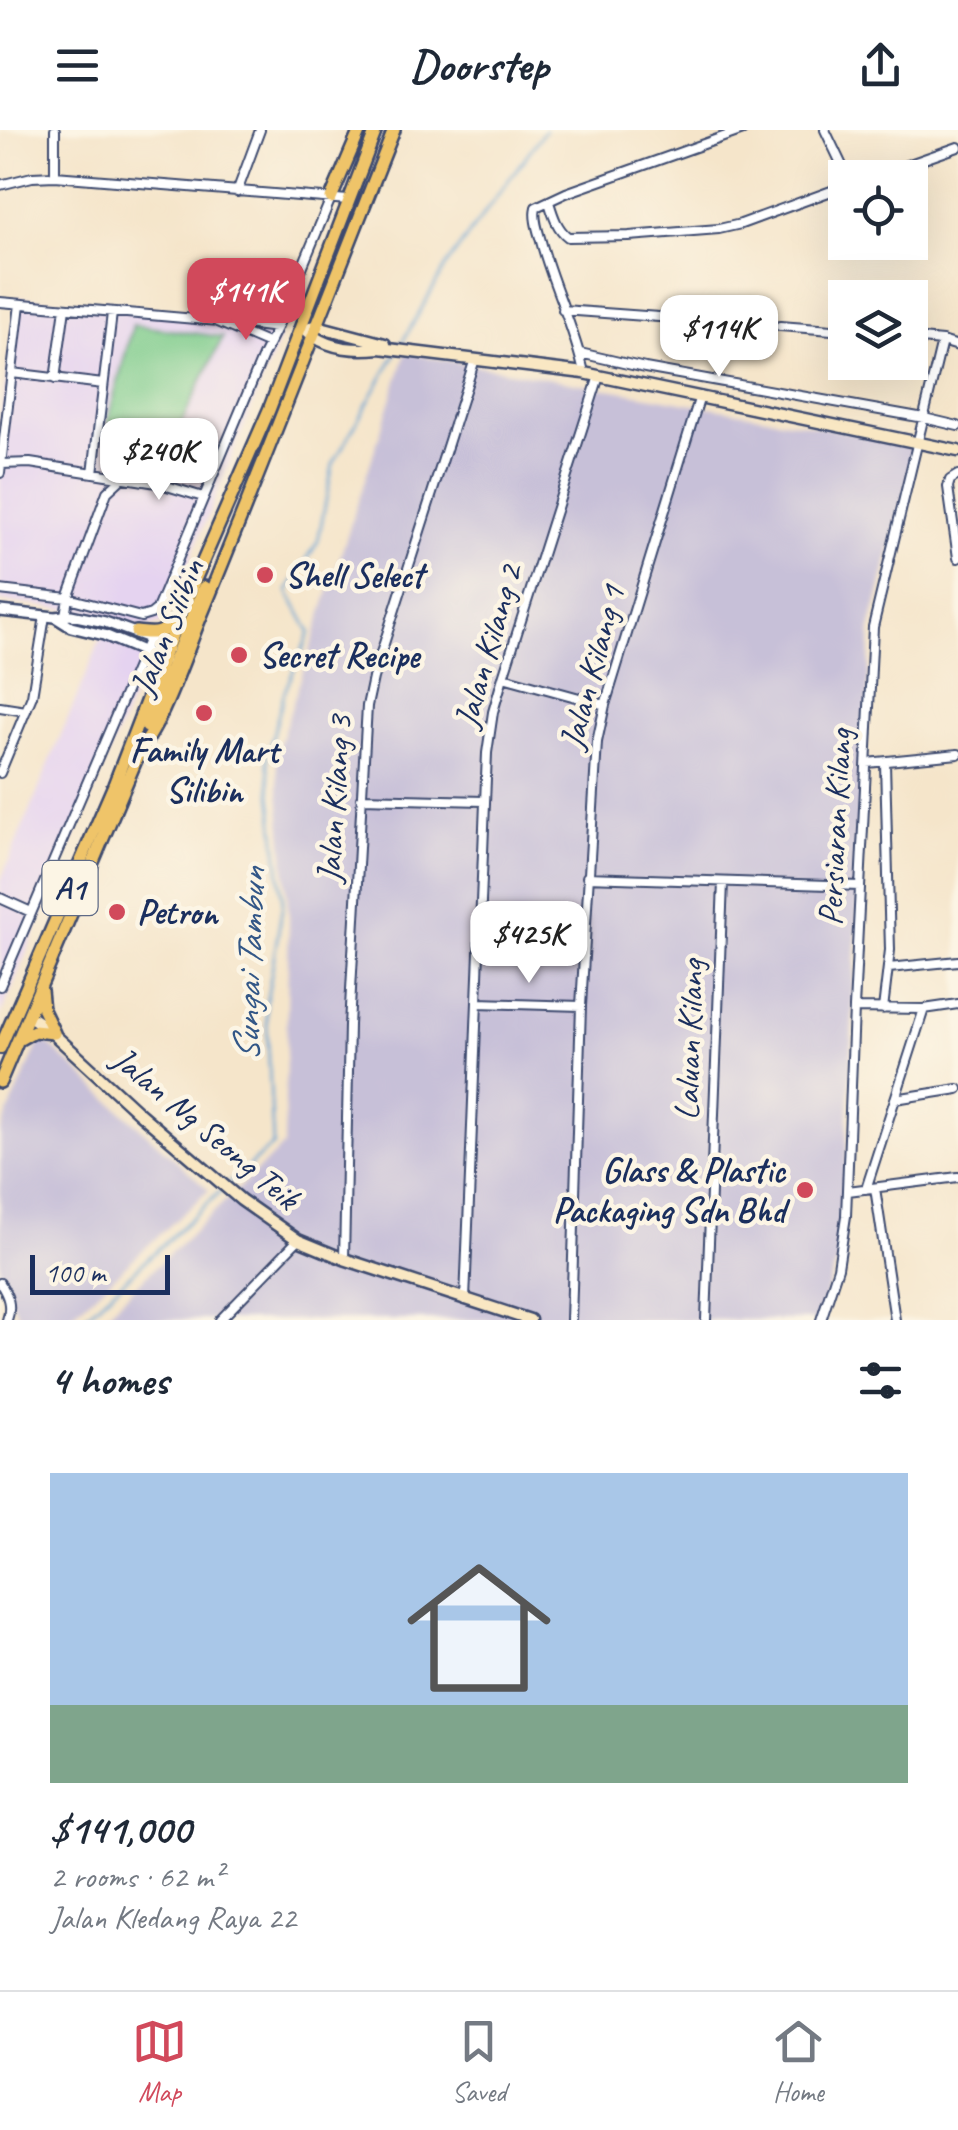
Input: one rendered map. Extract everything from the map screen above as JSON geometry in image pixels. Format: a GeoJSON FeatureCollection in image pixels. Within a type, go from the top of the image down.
{"type":"FeatureCollection","features":[{"type":"Feature","properties":{"kind":"main road"},"geometry":{"type":"LineString","coordinates":[[332,198],[360,130]]}},
{"type":"Feature","properties":{"kind":"main road","name":"Jalan Silibin"},"geometry":{"type":"LineString","coordinates":[[0,1048],[114,785],[168,656],[180,614],[303,327],[376,130]]}},
{"type":"Feature","properties":{"kind":"main road","name":"Jalan Silibin"},"geometry":{"type":"LineString","coordinates":[[0,1082],[142,746],[150,738],[394,130]]}},
{"type":"Feature","properties":{"kind":"main road"},"geometry":{"type":"LineString","coordinates":[[348,200],[358,197],[370,176],[377,172]]}},
{"type":"Feature","properties":{"kind":"main road"},"geometry":{"type":"LineString","coordinates":[[303,327],[356,350],[380,346],[462,360],[584,373],[958,451]]}},
{"type":"Feature","properties":{"kind":"main road"},"geometry":{"type":"LineString","coordinates":[[142,746],[168,656],[229,546]]}},
{"type":"Feature","properties":{"kind":"main road"},"geometry":{"type":"LineString","coordinates":[[136,632],[162,632],[180,614]]}},
{"type":"Feature","properties":{"kind":"main road"},"geometry":{"type":"LineString","coordinates":[[17,1042],[31,1032],[54,1034],[42,1007],[41,986]]}},
{"type":"Feature","properties":{"kind":"main road"},"geometry":{"type":"LineString","coordinates":[[10,1027],[20,1015],[29,1016]]}},
{"type":"Feature","properties":{"kind":"main road","name":"Jalan Ng Seong Teik"},"geometry":{"type":"LineString","coordinates":[[29,1016],[241,1200],[298,1240],[530,1320]]}},
{"type":"Feature","properties":{"kind":"street"},"geometry":{"type":"LineString","coordinates":[[55,130],[55,176]]}},
{"type":"Feature","properties":{"kind":"street"},"geometry":{"type":"LineString","coordinates":[[237,192],[260,130]]}},
{"type":"Feature","properties":{"kind":"street"},"geometry":{"type":"LineString","coordinates":[[584,373],[534,215],[536,207],[743,130]]}},
{"type":"Feature","properties":{"kind":"street"},"geometry":{"type":"LineString","coordinates":[[825,130],[839,160]]}},
{"type":"Feature","properties":{"kind":"street"},"geometry":{"type":"LineString","coordinates":[[921,160],[958,147]]}},
{"type":"Feature","properties":{"kind":"street"},"geometry":{"type":"LineString","coordinates":[[0,184],[55,176],[348,200]]}},
{"type":"Feature","properties":{"kind":"street"},"geometry":{"type":"LineString","coordinates":[[548,202],[562,233],[568,237],[629,236],[729,227],[828,192]]}},
{"type":"Feature","properties":{"kind":"street"},"geometry":{"type":"LineString","coordinates":[[0,590],[68,598],[141,617],[158,609],[332,198]]}},
{"type":"Feature","properties":{"kind":"street"},"geometry":{"type":"LineString","coordinates":[[0,302],[277,328]]}},
{"type":"Feature","properties":{"kind":"street"},"geometry":{"type":"LineString","coordinates":[[20,304],[1,468],[30,463],[157,483],[203,497]]}},
{"type":"Feature","properties":{"kind":"street"},"geometry":{"type":"LineString","coordinates":[[55,379],[65,308]]}},
{"type":"Feature","properties":{"kind":"street"},"geometry":{"type":"LineString","coordinates":[[563,310],[700,320]]}},
{"type":"Feature","properties":{"kind":"street"},"geometry":{"type":"LineString","coordinates":[[108,492],[95,473],[112,313]]}},
{"type":"Feature","properties":{"kind":"street"},"geometry":{"type":"LineString","coordinates":[[218,322],[269,344]]}},
{"type":"Feature","properties":{"kind":"street"},"geometry":{"type":"LineString","coordinates":[[780,326],[828,330]]}},
{"type":"Feature","properties":{"kind":"street"},"geometry":{"type":"LineString","coordinates":[[928,340],[958,346]]}},
{"type":"Feature","properties":{"kind":"street","name":"Persiaran Kilang"},"geometry":{"type":"LineString","coordinates":[[821,1320],[838,1268],[848,1191],[873,627],[942,341]]}},
{"type":"Feature","properties":{"kind":"street"},"geometry":{"type":"LineString","coordinates":[[580,353],[958,426]]}},
{"type":"Feature","properties":{"kind":"street","name":"Jalan Kilang 3"},"geometry":{"type":"LineString","coordinates":[[344,1259],[349,1025],[364,733],[373,678],[472,359]]}},
{"type":"Feature","properties":{"kind":"street"},"geometry":{"type":"LineString","coordinates":[[12,374],[103,384]]}},
{"type":"Feature","properties":{"kind":"street","name":"Jalan Kilang 2"},"geometry":{"type":"LineString","coordinates":[[465,1300],[487,753],[493,712],[599,376]]}},
{"type":"Feature","properties":{"kind":"street","name":"Jalan Kilang 1"},"geometry":{"type":"LineString","coordinates":[[571,1320],[594,764],[605,705],[700,396]]}},
{"type":"Feature","properties":{"kind":"street"},"geometry":{"type":"LineString","coordinates":[[958,475],[948,487],[958,558]]}},
{"type":"Feature","properties":{"kind":"street"},"geometry":{"type":"LineString","coordinates":[[0,773],[108,492],[121,479]]}},
{"type":"Feature","properties":{"kind":"street"},"geometry":{"type":"LineString","coordinates":[[0,612],[105,622],[148,638],[168,656]]}},
{"type":"Feature","properties":{"kind":"street"},"geometry":{"type":"LineString","coordinates":[[57,618],[142,652],[168,656]]}},
{"type":"Feature","properties":{"kind":"street","name":"Jalan Silibin"},"geometry":{"type":"LineString","coordinates":[[0,986],[148,638]]}},
{"type":"Feature","properties":{"kind":"street"},"geometry":{"type":"LineString","coordinates":[[504,677],[605,705]]}},
{"type":"Feature","properties":{"kind":"street"},"geometry":{"type":"LineString","coordinates":[[0,707],[26,710]]}},
{"type":"Feature","properties":{"kind":"street"},"geometry":{"type":"LineString","coordinates":[[867,763],[958,754]]}},
{"type":"Feature","properties":{"kind":"street"},"geometry":{"type":"LineString","coordinates":[[882,1009],[889,968],[885,763]]}},
{"type":"Feature","properties":{"kind":"street"},"geometry":{"type":"LineString","coordinates":[[361,798],[484,801]]}},
{"type":"Feature","properties":{"kind":"street"},"geometry":{"type":"LineString","coordinates":[[587,877],[860,886]]}},
{"type":"Feature","properties":{"kind":"street","name":"Laluan Kilang"},"geometry":{"type":"LineString","coordinates":[[706,1320],[722,882]]}},
{"type":"Feature","properties":{"kind":"street"},"geometry":{"type":"LineString","coordinates":[[0,898],[31,912]]}},
{"type":"Feature","properties":{"kind":"street"},"geometry":{"type":"LineString","coordinates":[[0,955],[11,959]]}},
{"type":"Feature","properties":{"kind":"street"},"geometry":{"type":"LineString","coordinates":[[889,968],[958,961]]}},
{"type":"Feature","properties":{"kind":"street"},"geometry":{"type":"LineString","coordinates":[[477,1003],[581,1006]]}},
{"type":"Feature","properties":{"kind":"street"},"geometry":{"type":"LineString","coordinates":[[854,1008],[924,1009],[958,1004]]}},
{"type":"Feature","properties":{"kind":"street"},"geometry":{"type":"LineString","coordinates":[[895,1320],[870,1188],[924,1009]]}},
{"type":"Feature","properties":{"kind":"street"},"geometry":{"type":"LineString","coordinates":[[895,1099],[958,1089]]}},
{"type":"Feature","properties":{"kind":"street"},"geometry":{"type":"LineString","coordinates":[[848,1191],[957,1177],[958,1190]]}},
{"type":"Feature","properties":{"kind":"street"},"geometry":{"type":"LineString","coordinates":[[220,1320],[298,1240]]}},
{"type":"Feature","properties":{"kind":"street"},"geometry":{"type":"LineString","coordinates":[[0,1283],[9,1300],[8,1320]]}},
{"type":"Feature","properties":{"kind":"shaded area"},"geometry":{"type":"Polygon","coordinates":[[[18,297],[230,320],[280,337],[165,622],[145,628],[72,610],[0,601],[0,418],[18,297]]]}},
{"type":"Feature","properties":{"kind":"shaded area"},"geometry":{"type":"Polygon","coordinates":[[[406,353],[917,444],[871,626],[842,1246],[817,1320],[100,1320],[284,1145],[289,918],[276,755],[406,353]]]}},
{"type":"Feature","properties":{"kind":"shaded area"},"geometry":{"type":"Polygon","coordinates":[[[102,636],[150,655],[0,1017],[0,882],[102,636]]]}},
{"type":"Feature","properties":{"kind":"shaded area"},"geometry":{"type":"Polygon","coordinates":[[[41,1038],[209,1190],[66,1320],[21,1320],[0,1279],[0,1132],[41,1038]]]}},
{"type":"Feature","properties":{"kind":"green space"},"geometry":{"type":"Polygon","coordinates":[[[133,325],[223,337],[175,436],[107,423],[133,325]]]}},
{"type":"Feature","properties":{"kind":"waterway","name":"Sungai Tambun"},"geometry":{"type":"LineString","coordinates":[[400,346],[446,266],[545,130]]}},
{"type":"Feature","properties":{"kind":"waterway","name":"Sungai Tambun"},"geometry":{"type":"LineString","coordinates":[[229,1183],[273,1145],[266,1004],[283,903],[267,758],[284,693],[310,632],[288,591],[318,541],[333,464],[396,353]]}},
{"type":"Feature","properties":{"kind":"waterway","name":"Sungai Tambun"},"geometry":{"type":"LineString","coordinates":[[81,1320],[223,1189]]}},
{"type":"Feature","properties":{"kind":"place","name":"Shell Select"},"geometry":{"type":"Point","coordinates":[265,575]}},
{"type":"Feature","properties":{"kind":"place","name":"Secret Recipe"},"geometry":{"type":"Point","coordinates":[239,655]}},
{"type":"Feature","properties":{"kind":"place","name":"Family Mart Silibin"},"geometry":{"type":"Point","coordinates":[204,713]}},
{"type":"Feature","properties":{"kind":"place","name":"Petron"},"geometry":{"type":"Point","coordinates":[117,912]}},
{"type":"Feature","properties":{"kind":"place","name":"Glass & Plastic Packaging Sdn Bhd"},"geometry":{"type":"Point","coordinates":[805,1190]}}]}
